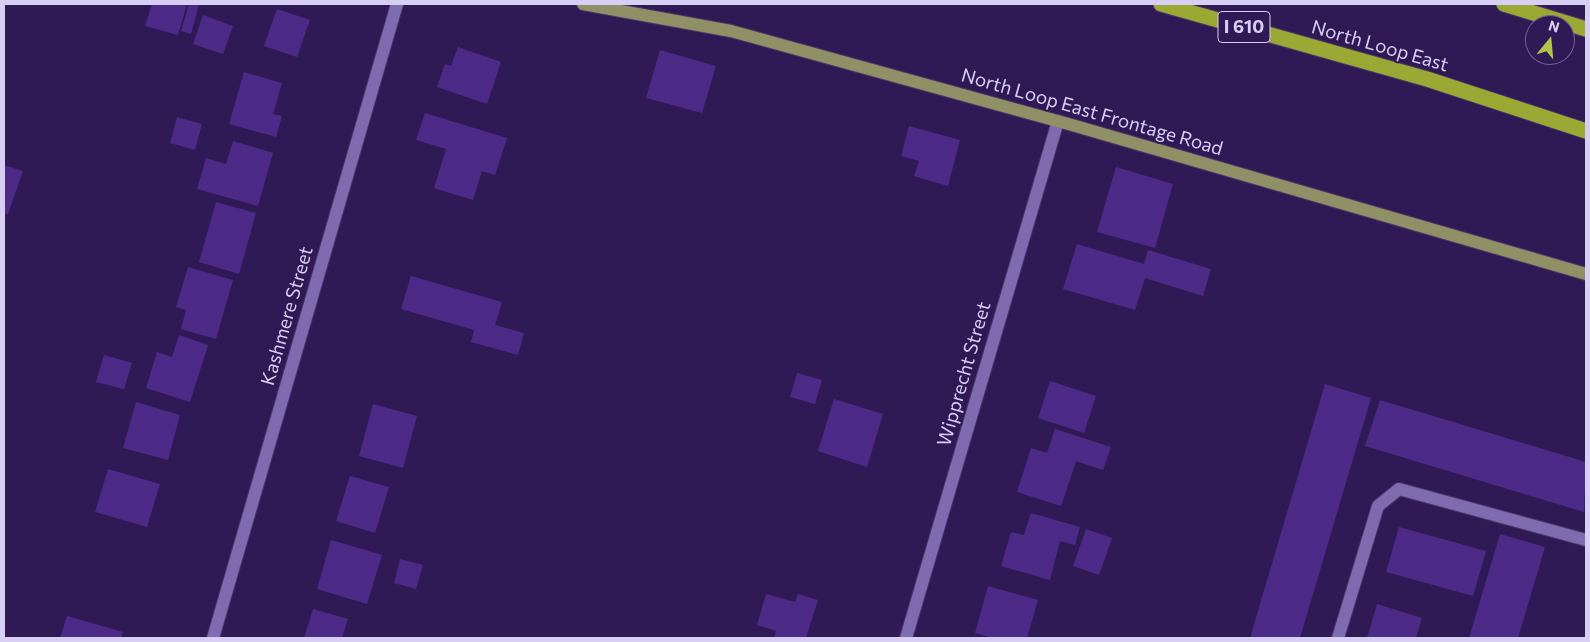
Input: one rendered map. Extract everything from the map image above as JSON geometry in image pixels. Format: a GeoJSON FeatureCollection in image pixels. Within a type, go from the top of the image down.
{"type":"FeatureCollection","features":[{"type":"Feature","properties":{"kind":"highway","name":"North Loop East"},"geometry":{"type":"LineString","coordinates":[[1161,4],[1427,79],[1586,131]]}},
{"type":"Feature","properties":{"kind":"highway"},"geometry":{"type":"LineString","coordinates":[[1504,4],[1586,29]]}},
{"type":"Feature","properties":{"kind":"main road","name":"North Loop East Frontage Road"},"geometry":{"type":"LineString","coordinates":[[583,4],[731,31],[1058,121],[1586,274]]}},
{"type":"Feature","properties":{"kind":"street","name":"Kashmere Street"},"geometry":{"type":"LineString","coordinates":[[213,638],[397,4]]}},
{"type":"Feature","properties":{"kind":"street","name":"Wipprecht Street"},"geometry":{"type":"LineString","coordinates":[[906,638],[1058,121]]}},
{"type":"Feature","properties":{"kind":"street"},"geometry":{"type":"LineString","coordinates":[[1338,638],[1378,506],[1399,489],[1586,540]]}},
{"type":"Feature","properties":{"kind":"building"},"geometry":{"type":"Polygon","coordinates":[[[152,4],[187,4],[178,35],[145,26],[152,4]]]}},
{"type":"Feature","properties":{"kind":"building"},"geometry":{"type":"Polygon","coordinates":[[[189,4],[199,4],[191,34],[181,31],[189,4]]]}},
{"type":"Feature","properties":{"kind":"building"},"geometry":{"type":"Polygon","coordinates":[[[277,9],[310,20],[297,57],[264,46],[277,9]]]}},
{"type":"Feature","properties":{"kind":"building"},"geometry":{"type":"Polygon","coordinates":[[[203,15],[233,26],[223,54],[193,44],[203,15]]]}},
{"type":"Feature","properties":{"kind":"building"},"geometry":{"type":"Polygon","coordinates":[[[458,47],[501,62],[487,104],[437,87],[445,64],[451,66],[458,47]]]}},
{"type":"Feature","properties":{"kind":"building"},"geometry":{"type":"Polygon","coordinates":[[[660,50],[716,66],[702,113],[646,98],[660,50]]]}},
{"type":"Feature","properties":{"kind":"building"},"geometry":{"type":"Polygon","coordinates":[[[244,72],[282,83],[273,114],[282,116],[276,137],[229,124],[244,72]]]}},
{"type":"Feature","properties":{"kind":"building"},"geometry":{"type":"Polygon","coordinates":[[[425,113],[507,138],[495,175],[482,171],[473,200],[434,188],[446,149],[416,140],[425,113]]]}},
{"type":"Feature","properties":{"kind":"building"},"geometry":{"type":"Polygon","coordinates":[[[177,117],[202,124],[195,150],[170,143],[177,117]]]}},
{"type":"Feature","properties":{"kind":"building"},"geometry":{"type":"Polygon","coordinates":[[[909,126],[960,140],[948,186],[914,176],[919,161],[901,156],[909,126]]]}},
{"type":"Feature","properties":{"kind":"building"},"geometry":{"type":"Polygon","coordinates":[[[233,141],[273,153],[258,206],[197,189],[206,158],[226,164],[233,141]]]}},
{"type":"Feature","properties":{"kind":"building"},"geometry":{"type":"Polygon","coordinates":[[[4,165],[23,171],[8,214],[4,213],[4,165]]]}},
{"type":"Feature","properties":{"kind":"building"},"geometry":{"type":"Polygon","coordinates":[[[1116,167],[1173,184],[1155,248],[1097,232],[1116,167]]]}},
{"type":"Feature","properties":{"kind":"building"},"geometry":{"type":"Polygon","coordinates":[[[216,202],[256,213],[239,274],[199,262],[216,202]]]}},
{"type":"Feature","properties":{"kind":"building"},"geometry":{"type":"Polygon","coordinates":[[[1077,244],[1144,264],[1148,250],[1211,269],[1203,296],[1145,278],[1135,310],[1063,289],[1077,244]]]}},
{"type":"Feature","properties":{"kind":"building"},"geometry":{"type":"Polygon","coordinates":[[[188,267],[233,280],[216,339],[181,329],[186,310],[176,307],[188,267]]]}},
{"type":"Feature","properties":{"kind":"building"},"geometry":{"type":"Polygon","coordinates":[[[411,276],[502,302],[495,325],[524,333],[518,355],[471,342],[474,330],[401,309],[411,276]]]}},
{"type":"Feature","properties":{"kind":"building"},"geometry":{"type":"Polygon","coordinates":[[[179,335],[208,345],[190,402],[146,388],[157,352],[172,357],[179,335]]]}},
{"type":"Feature","properties":{"kind":"building"},"geometry":{"type":"Polygon","coordinates":[[[104,355],[132,363],[124,389],[96,382],[104,355]]]}},
{"type":"Feature","properties":{"kind":"building"},"geometry":{"type":"Polygon","coordinates":[[[797,373],[822,380],[815,404],[790,397],[797,373]]]}},
{"type":"Feature","properties":{"kind":"building"},"geometry":{"type":"Polygon","coordinates":[[[1050,381],[1096,396],[1084,433],[1038,418],[1050,381]]]}},
{"type":"Feature","properties":{"kind":"building"},"geometry":{"type":"Polygon","coordinates":[[[1325,384],[1371,398],[1300,638],[1250,638],[1325,384]]]}},
{"type":"Feature","properties":{"kind":"building"},"geometry":{"type":"Polygon","coordinates":[[[834,399],[883,414],[867,467],[818,451],[834,399]]]}},
{"type":"Feature","properties":{"kind":"building"},"geometry":{"type":"Polygon","coordinates":[[[1380,400],[1586,462],[1584,512],[1365,446],[1380,400]]]}},
{"type":"Feature","properties":{"kind":"building"},"geometry":{"type":"Polygon","coordinates":[[[136,402],[180,415],[168,460],[123,448],[136,402]]]}},
{"type":"Feature","properties":{"kind":"building"},"geometry":{"type":"Polygon","coordinates":[[[373,404],[417,416],[403,468],[359,456],[373,404]]]}},
{"type":"Feature","properties":{"kind":"building"},"geometry":{"type":"Polygon","coordinates":[[[1055,429],[1111,447],[1103,470],[1076,461],[1061,506],[1017,492],[1031,448],[1047,453],[1055,429]]]}},
{"type":"Feature","properties":{"kind":"building"},"geometry":{"type":"Polygon","coordinates":[[[108,469],[160,484],[147,527],[95,512],[108,469]]]}},
{"type":"Feature","properties":{"kind":"building"},"geometry":{"type":"Polygon","coordinates":[[[350,476],[389,487],[375,533],[336,521],[350,476]]]}},
{"type":"Feature","properties":{"kind":"building"},"geometry":{"type":"Polygon","coordinates":[[[1031,513],[1080,527],[1075,545],[1060,541],[1050,580],[1001,566],[1011,532],[1024,535],[1031,513]]]}},
{"type":"Feature","properties":{"kind":"building"},"geometry":{"type":"Polygon","coordinates":[[[1399,527],[1486,551],[1473,596],[1386,572],[1399,527]]]}},
{"type":"Feature","properties":{"kind":"building"},"geometry":{"type":"Polygon","coordinates":[[[1086,529],[1112,538],[1099,575],[1073,566],[1086,529]]]}},
{"type":"Feature","properties":{"kind":"building"},"geometry":{"type":"Polygon","coordinates":[[[1500,534],[1545,547],[1518,638],[1469,638],[1500,534]]]}},
{"type":"Feature","properties":{"kind":"building"},"geometry":{"type":"Polygon","coordinates":[[[331,540],[382,555],[367,604],[317,589],[331,540]]]}},
{"type":"Feature","properties":{"kind":"building"},"geometry":{"type":"Polygon","coordinates":[[[400,559],[423,565],[416,589],[394,583],[400,559]]]}},
{"type":"Feature","properties":{"kind":"building"},"geometry":{"type":"Polygon","coordinates":[[[988,586],[1038,600],[1027,638],[993,638],[975,633],[988,586]]]}},
{"type":"Feature","properties":{"kind":"building"},"geometry":{"type":"Polygon","coordinates":[[[766,594],[795,602],[798,594],[818,600],[806,638],[774,638],[776,631],[757,625],[766,594]]]}},
{"type":"Feature","properties":{"kind":"building"},"geometry":{"type":"Polygon","coordinates":[[[1377,604],[1422,618],[1416,638],[1367,638],[1377,604]]]}},
{"type":"Feature","properties":{"kind":"building"},"geometry":{"type":"Polygon","coordinates":[[[313,609],[348,619],[342,638],[304,638],[313,609]]]}},
{"type":"Feature","properties":{"kind":"building"},"geometry":{"type":"Polygon","coordinates":[[[67,616],[123,632],[121,638],[60,638],[67,616]]]}}]}
